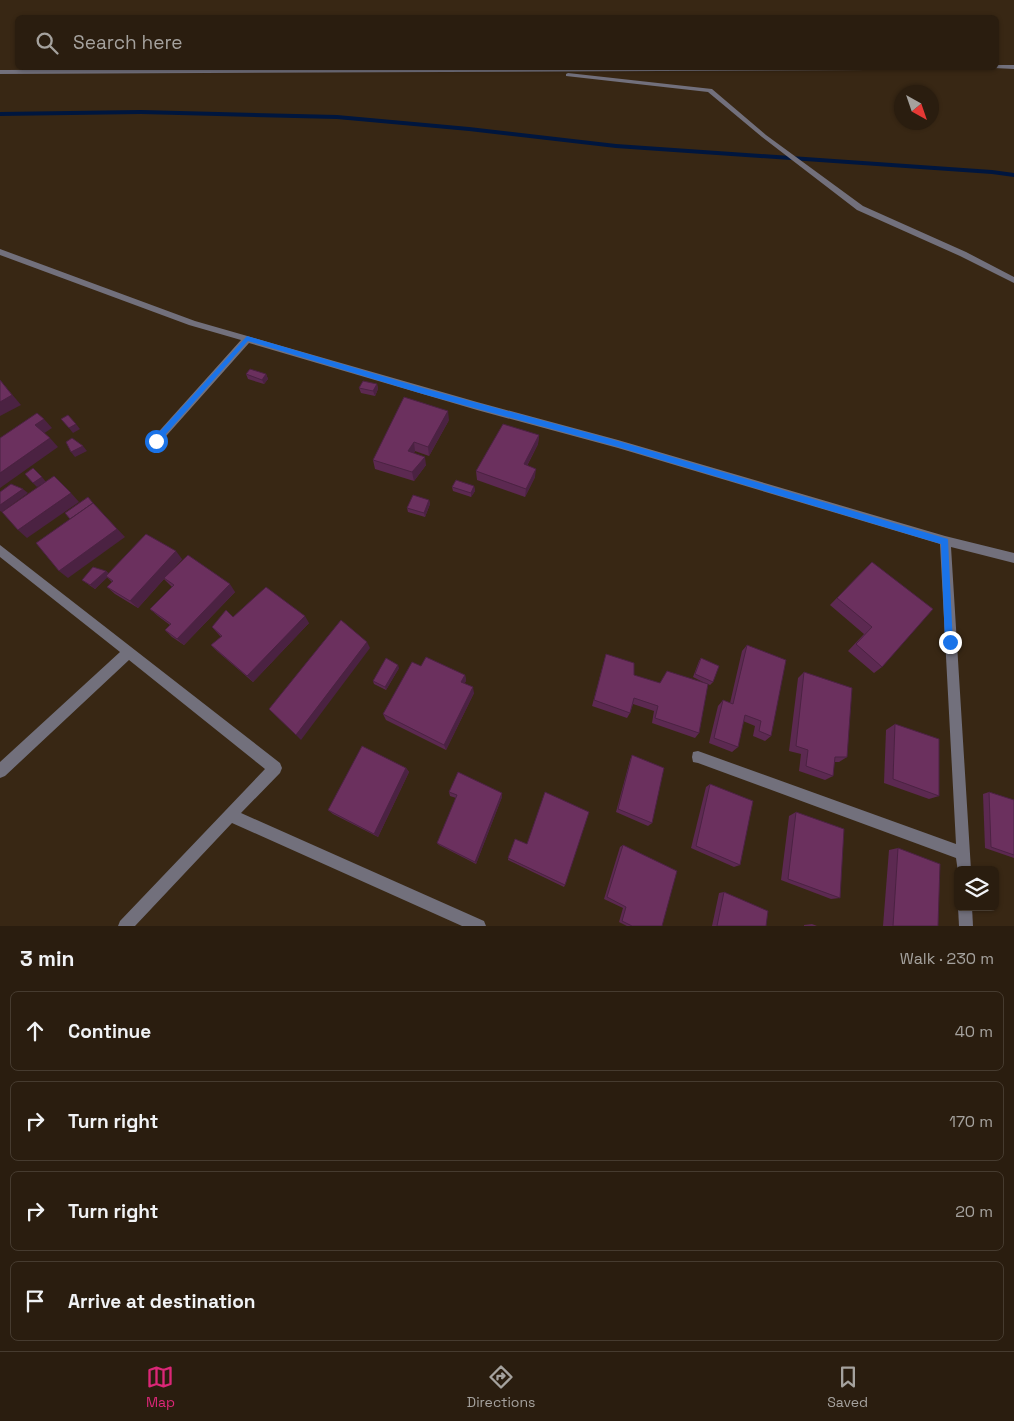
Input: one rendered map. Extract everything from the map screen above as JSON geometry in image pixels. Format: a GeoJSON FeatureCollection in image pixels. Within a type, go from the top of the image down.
{"type":"FeatureCollection","features":[{"type":"Feature","properties":{"kind":"street"},"geometry":{"type":"LineString","coordinates":[[999,67],[1014,66]]}},
{"type":"Feature","properties":{"kind":"street"},"geometry":{"type":"LineString","coordinates":[[0,72],[518,70],[710,90],[764,136],[860,208],[963,254],[1014,280]]}},
{"type":"Feature","properties":{"kind":"street"},"geometry":{"type":"LineString","coordinates":[[0,252],[192,324],[247,338],[468,404],[618,444],[945,541],[1014,558]]}},
{"type":"Feature","properties":{"kind":"street"},"geometry":{"type":"LineString","coordinates":[[156,441],[247,338]]}},
{"type":"Feature","properties":{"kind":"street"},"geometry":{"type":"LineString","coordinates":[[945,541],[964,866]]}},
{"type":"Feature","properties":{"kind":"street"},"geometry":{"type":"LineString","coordinates":[[0,550],[275,768],[132,924]]}},
{"type":"Feature","properties":{"kind":"street"},"geometry":{"type":"LineString","coordinates":[[0,771],[128,652]]}},
{"type":"Feature","properties":{"kind":"street"},"geometry":{"type":"LineString","coordinates":[[698,757],[964,854]]}},
{"type":"Feature","properties":{"kind":"street"},"geometry":{"type":"LineString","coordinates":[[230,815],[479,926]]}},
{"type":"Feature","properties":{"kind":"street"},"geometry":{"type":"LineString","coordinates":[[965,911],[966,926]]}},
{"type":"Feature","properties":{"kind":"building"},"geometry":{"type":"Polygon","coordinates":[[[250,369],[266,374],[262,380],[246,374],[250,369]]]}},
{"type":"Feature","properties":{"kind":"building"},"geometry":{"type":"Polygon","coordinates":[[[0,380],[12,395],[0,402],[0,380]]]}},
{"type":"Feature","properties":{"kind":"building"},"geometry":{"type":"Polygon","coordinates":[[[363,381],[377,384],[373,391],[359,388],[363,381]]]}},
{"type":"Feature","properties":{"kind":"building"},"geometry":{"type":"Polygon","coordinates":[[[404,397],[448,411],[428,447],[414,442],[408,451],[425,457],[412,472],[373,460],[404,397]]]}},
{"type":"Feature","properties":{"kind":"building"},"geometry":{"type":"Polygon","coordinates":[[[37,413],[44,419],[35,425],[50,438],[0,473],[0,438],[37,413]]]}},
{"type":"Feature","properties":{"kind":"building"},"geometry":{"type":"Polygon","coordinates":[[[68,415],[76,424],[69,428],[61,419],[68,415]]]}},
{"type":"Feature","properties":{"kind":"building"},"geometry":{"type":"Polygon","coordinates":[[[503,424],[539,435],[524,464],[536,469],[526,489],[476,471],[503,424]]]}},
{"type":"Feature","properties":{"kind":"building"},"geometry":{"type":"Polygon","coordinates":[[[72,438],[83,446],[71,452],[66,442],[72,438]]]}},
{"type":"Feature","properties":{"kind":"building"},"geometry":{"type":"Polygon","coordinates":[[[33,468],[42,477],[33,483],[25,474],[33,468]]]}},
{"type":"Feature","properties":{"kind":"building"},"geometry":{"type":"Polygon","coordinates":[[[54,476],[71,493],[18,530],[2,512],[54,476]]]}},
{"type":"Feature","properties":{"kind":"building"},"geometry":{"type":"Polygon","coordinates":[[[456,480],[474,486],[471,493],[452,487],[456,480]]]}},
{"type":"Feature","properties":{"kind":"building"},"geometry":{"type":"Polygon","coordinates":[[[11,484],[23,489],[0,505],[0,492],[11,484]]]}},
{"type":"Feature","properties":{"kind":"building"},"geometry":{"type":"Polygon","coordinates":[[[413,495],[429,500],[424,513],[407,508],[413,495]]]}},
{"type":"Feature","properties":{"kind":"building"},"geometry":{"type":"Polygon","coordinates":[[[88,497],[93,503],[70,519],[65,513],[88,497]]]}},
{"type":"Feature","properties":{"kind":"building"},"geometry":{"type":"Polygon","coordinates":[[[93,503],[117,529],[59,571],[36,543],[93,503]]]}},
{"type":"Feature","properties":{"kind":"building"},"geometry":{"type":"Polygon","coordinates":[[[146,534],[176,551],[130,601],[107,587],[113,581],[106,576],[146,534]]]}},
{"type":"Feature","properties":{"kind":"building"},"geometry":{"type":"Polygon","coordinates":[[[188,555],[230,584],[177,639],[165,630],[171,624],[150,609],[174,585],[164,578],[188,555]]]}},
{"type":"Feature","properties":{"kind":"building"},"geometry":{"type":"Polygon","coordinates":[[[872,562],[933,609],[882,667],[856,644],[872,627],[837,598],[872,562]]]}},
{"type":"Feature","properties":{"kind":"building"},"geometry":{"type":"Polygon","coordinates":[[[93,567],[106,571],[90,585],[82,580],[93,567]]]}},
{"type":"Feature","properties":{"kind":"building"},"geometry":{"type":"Polygon","coordinates":[[[266,587],[305,616],[247,676],[211,645],[222,636],[212,627],[226,610],[233,617],[266,587]]]}},
{"type":"Feature","properties":{"kind":"building"},"geometry":{"type":"Polygon","coordinates":[[[341,620],[367,642],[296,735],[269,709],[341,620]]]}},
{"type":"Feature","properties":{"kind":"building"},"geometry":{"type":"Polygon","coordinates":[[[747,645],[786,660],[771,736],[759,731],[761,721],[745,715],[738,747],[714,738],[723,700],[733,704],[747,645]]]}},
{"type":"Feature","properties":{"kind":"building"},"geometry":{"type":"Polygon","coordinates":[[[606,654],[634,663],[634,675],[660,683],[667,671],[708,684],[699,733],[655,718],[658,706],[634,698],[630,713],[594,700],[606,654]]]}},
{"type":"Feature","properties":{"kind":"building"},"geometry":{"type":"Polygon","coordinates":[[[426,657],[465,675],[461,682],[473,687],[444,745],[383,714],[412,662],[421,666],[426,657]]]}},
{"type":"Feature","properties":{"kind":"building"},"geometry":{"type":"Polygon","coordinates":[[[386,658],[398,665],[385,687],[373,681],[386,658]]]}},
{"type":"Feature","properties":{"kind":"building"},"geometry":{"type":"Polygon","coordinates":[[[701,658],[719,666],[713,682],[695,674],[701,658]]]}},
{"type":"Feature","properties":{"kind":"building"},"geometry":{"type":"Polygon","coordinates":[[[804,672],[852,688],[847,757],[835,757],[833,776],[806,766],[808,750],[796,746],[804,672]]]}},
{"type":"Feature","properties":{"kind":"building"},"geometry":{"type":"Polygon","coordinates":[[[895,724],[939,739],[939,796],[893,779],[895,724]]]}},
{"type":"Feature","properties":{"kind":"building"},"geometry":{"type":"Polygon","coordinates":[[[362,746],[406,768],[374,834],[328,810],[362,746]]]}},
{"type":"Feature","properties":{"kind":"building"},"geometry":{"type":"Polygon","coordinates":[[[632,755],[664,768],[652,823],[618,809],[632,755]]]}},
{"type":"Feature","properties":{"kind":"building"},"geometry":{"type":"Polygon","coordinates":[[[458,772],[502,793],[475,862],[437,843],[457,795],[449,792],[458,772]]]}},
{"type":"Feature","properties":{"kind":"building"},"geometry":{"type":"Polygon","coordinates":[[[710,784],[753,801],[740,865],[696,846],[710,784]]]}},
{"type":"Feature","properties":{"kind":"building"},"geometry":{"type":"Polygon","coordinates":[[[545,792],[589,812],[565,885],[508,858],[515,839],[527,844],[545,792]]]}},
{"type":"Feature","properties":{"kind":"building"},"geometry":{"type":"Polygon","coordinates":[[[989,792],[1014,800],[1014,855],[991,847],[989,792]]]}},
{"type":"Feature","properties":{"kind":"building"},"geometry":{"type":"Polygon","coordinates":[[[796,812],[844,829],[840,898],[788,879],[796,812]]]}},
{"type":"Feature","properties":{"kind":"building"},"geometry":{"type":"Polygon","coordinates":[[[623,845],[677,871],[662,926],[632,926],[622,921],[626,907],[607,897],[623,845]]]}},
{"type":"Feature","properties":{"kind":"building"},"geometry":{"type":"Polygon","coordinates":[[[898,848],[940,864],[938,926],[893,926],[898,848]]]}},
{"type":"Feature","properties":{"kind":"building"},"geometry":{"type":"Polygon","coordinates":[[[724,892],[768,911],[766,926],[717,926],[724,892]]]}},
{"type":"Feature","properties":{"kind":"waterway"},"geometry":{"type":"LineString","coordinates":[[0,114],[141,112],[337,117],[469,129],[616,146],[1014,175]]}},
{"type":"Feature","properties":{"kind":"route"},"geometry":{"type":"LineString","coordinates":[[156,441],[247,338],[423,391],[618,444],[945,541],[950,642]]}}]}
